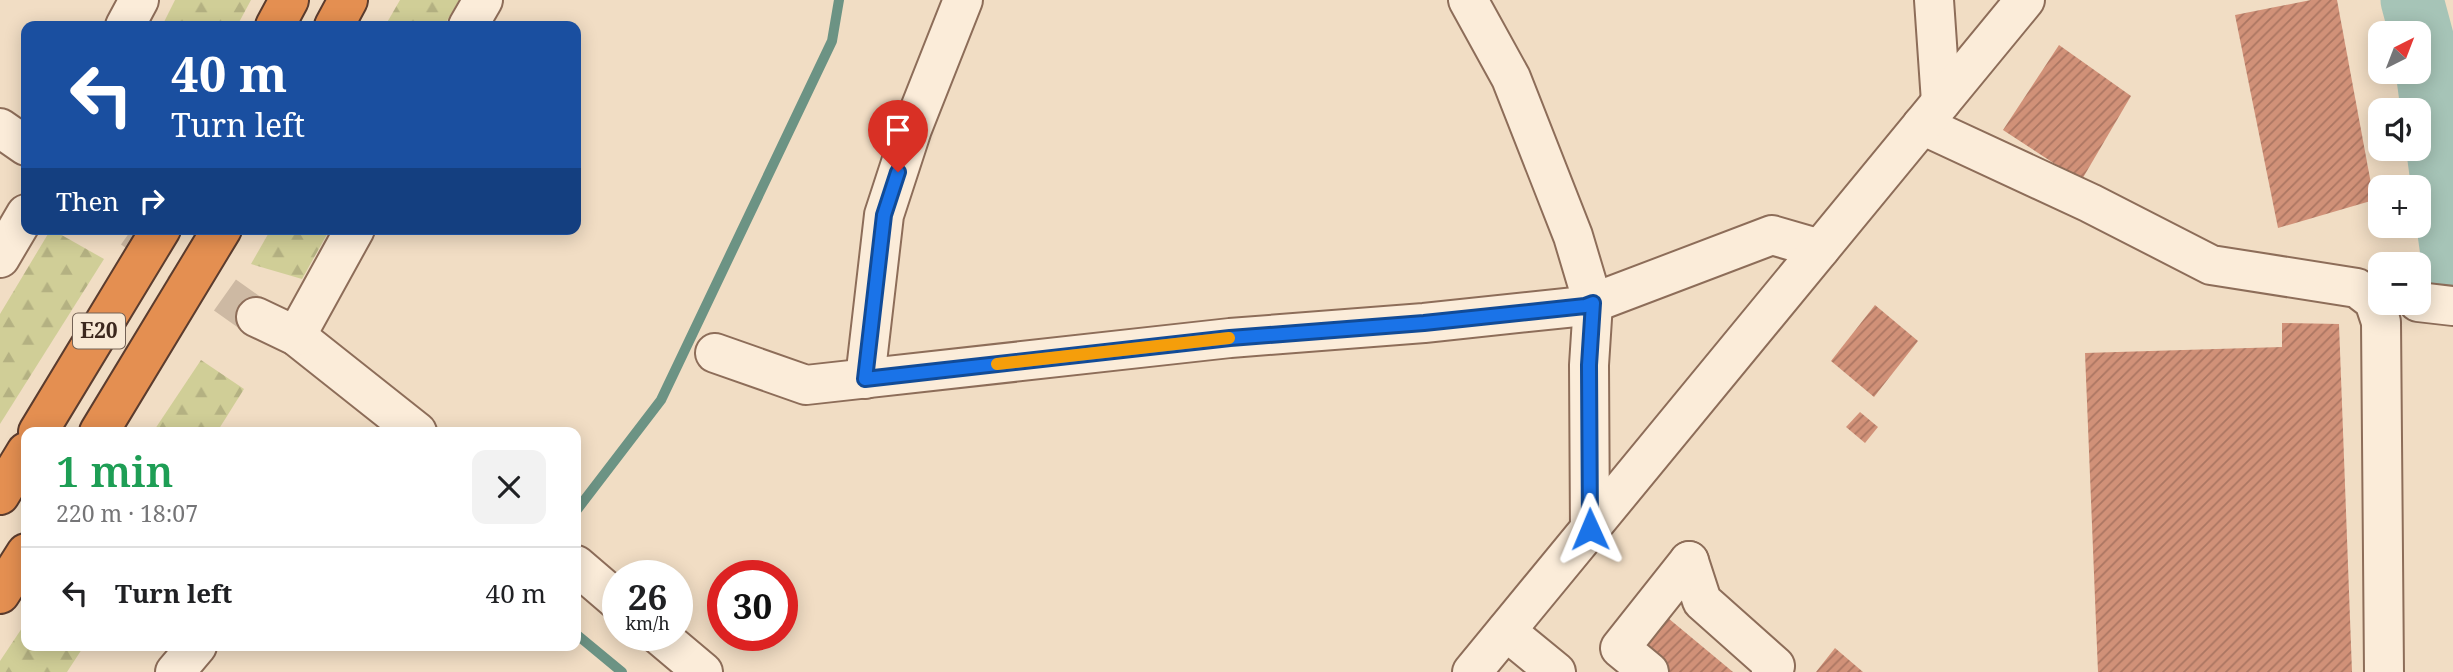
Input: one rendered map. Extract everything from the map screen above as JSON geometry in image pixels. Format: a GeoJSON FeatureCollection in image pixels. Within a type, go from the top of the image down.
{"type":"FeatureCollection","features":[{"type":"Feature","properties":{"kind":"highway"},"geometry":{"type":"LineString","coordinates":[[278,21],[289,0]]}},
{"type":"Feature","properties":{"kind":"highway"},"geometry":{"type":"LineString","coordinates":[[337,21],[348,0]]}},
{"type":"Feature","properties":{"kind":"highway","name":"E20"},"geometry":{"type":"LineString","coordinates":[[41,427],[156,235]]}},
{"type":"Feature","properties":{"kind":"highway","name":"E20"},"geometry":{"type":"LineString","coordinates":[[102,427],[218,235]]}},
{"type":"Feature","properties":{"kind":"highway"},"geometry":{"type":"LineString","coordinates":[[0,495],[21,460]]}},
{"type":"Feature","properties":{"kind":"highway"},"geometry":{"type":"LineString","coordinates":[[0,594],[21,561]]}},
{"type":"Feature","properties":{"kind":"street"},"geometry":{"type":"LineString","coordinates":[[471,21],[483,0]]}},
{"type":"Feature","properties":{"kind":"street"},"geometry":{"type":"LineString","coordinates":[[865,379],[884,215],[912,129],[963,0]]}},
{"type":"Feature","properties":{"kind":"street"},"geometry":{"type":"LineString","coordinates":[[1468,0],[1511,78],[1573,236],[1593,303],[1589,365],[1590,529]]}},
{"type":"Feature","properties":{"kind":"street"},"geometry":{"type":"LineString","coordinates":[[1931,113],[1934,0]]}},
{"type":"Feature","properties":{"kind":"street"},"geometry":{"type":"LineString","coordinates":[[1472,672],[2025,0]]}},
{"type":"Feature","properties":{"kind":"street"},"geometry":{"type":"LineString","coordinates":[[1931,113],[2090,203],[2211,265],[2357,288],[2368,295]]}},
{"type":"Feature","properties":{"kind":"street"},"geometry":{"type":"LineString","coordinates":[[0,128],[21,143]]}},
{"type":"Feature","properties":{"kind":"street"},"geometry":{"type":"LineString","coordinates":[[0,258],[21,222]]}},
{"type":"Feature","properties":{"kind":"street"},"geometry":{"type":"LineString","coordinates":[[296,335],[352,235]]}},
{"type":"Feature","properties":{"kind":"street"},"geometry":{"type":"LineString","coordinates":[[715,353],[806,385],[1230,338],[1585,306],[1772,235],[1821,249]]}},
{"type":"Feature","properties":{"kind":"street"},"geometry":{"type":"LineString","coordinates":[[2431,303],[2453,306]]}},
{"type":"Feature","properties":{"kind":"street"},"geometry":{"type":"LineString","coordinates":[[2380,315],[2384,672]]}},
{"type":"Feature","properties":{"kind":"street"},"geometry":{"type":"LineString","coordinates":[[256,317],[296,335],[393,425]]}},
{"type":"Feature","properties":{"kind":"street"},"geometry":{"type":"LineString","coordinates":[[1649,672],[1620,648],[1689,561],[1702,601],[1776,666],[1771,672]]}},
{"type":"Feature","properties":{"kind":"street"},"geometry":{"type":"LineString","coordinates":[[581,569],[602,587]]}},
{"type":"Feature","properties":{"kind":"street"},"geometry":{"type":"LineString","coordinates":[[1506,631],[1556,672]]}},
{"type":"Feature","properties":{"kind":"street"},"geometry":{"type":"LineString","coordinates":[[175,672],[193,651]]}},
{"type":"Feature","properties":{"kind":"street"},"geometry":{"type":"LineString","coordinates":[[678,651],[703,672]]}},
{"type":"Feature","properties":{"kind":"green space"},"geometry":{"type":"Polygon","coordinates":[[[175,0],[251,0],[240,21],[164,21],[175,0]]]}},
{"type":"Feature","properties":{"kind":"green space"},"geometry":{"type":"Polygon","coordinates":[[[400,0],[459,0],[447,21],[388,21],[400,0]]]}},
{"type":"Feature","properties":{"kind":"green space"},"geometry":{"type":"Polygon","coordinates":[[[47,235],[62,235],[104,259],[0,424],[0,314],[47,235]]]}},
{"type":"Feature","properties":{"kind":"green space"},"geometry":{"type":"Polygon","coordinates":[[[268,235],[327,235],[302,279],[251,264],[268,235]]]}},
{"type":"Feature","properties":{"kind":"green space"},"geometry":{"type":"Polygon","coordinates":[[[201,360],[244,389],[220,427],[156,427],[201,360]]]}},
{"type":"Feature","properties":{"kind":"green space"},"geometry":{"type":"Polygon","coordinates":[[[21,630],[21,651],[81,651],[67,672],[0,672],[0,661],[21,630]]]}},
{"type":"Feature","properties":{"kind":"building"},"geometry":{"type":"Polygon","coordinates":[[[2311,0],[2337,0],[2369,175],[2368,202],[2278,228],[2235,15],[2311,0]]]}},
{"type":"Feature","properties":{"kind":"building"},"geometry":{"type":"Polygon","coordinates":[[[2059,45],[2131,96],[2081,181],[2003,130],[2059,45]]]}},
{"type":"Feature","properties":{"kind":"building"},"geometry":{"type":"Polygon","coordinates":[[[1875,305],[1918,341],[1874,397],[1831,361],[1875,305]]]}},
{"type":"Feature","properties":{"kind":"building"},"geometry":{"type":"Polygon","coordinates":[[[2282,323],[2339,324],[2352,672],[2098,672],[2085,353],[2282,347],[2282,323]]]}},
{"type":"Feature","properties":{"kind":"building"},"geometry":{"type":"Polygon","coordinates":[[[1860,412],[1878,427],[1865,443],[1846,427],[1860,412]]]}},
{"type":"Feature","properties":{"kind":"building"},"geometry":{"type":"Polygon","coordinates":[[[1668,618],[1733,672],[1669,672],[1642,649],[1668,618]]]}},
{"type":"Feature","properties":{"kind":"building"},"geometry":{"type":"Polygon","coordinates":[[[1835,648],[1863,672],[1816,672],[1835,648]]]}},
{"type":"Feature","properties":{"kind":"waterway"},"geometry":{"type":"LineString","coordinates":[[581,504],[661,400],[832,41],[839,0]]}},
{"type":"Feature","properties":{"kind":"waterway"},"geometry":{"type":"LineString","coordinates":[[2412,0],[2423,41],[2453,262]]}},
{"type":"Feature","properties":{"kind":"waterway"},"geometry":{"type":"LineString","coordinates":[[581,638],[622,672]]}},
{"type":"Feature","properties":{"kind":"tunnel"},"geometry":{"type":"LineString","coordinates":[[140,235],[256,317]]}},
{"type":"Feature","properties":{"kind":"slow traffic"},"geometry":{"type":"LineString","coordinates":[[997,364],[1229,338]]}},
{"type":"Feature","properties":{"kind":"route"},"geometry":{"type":"LineString","coordinates":[[898,172],[884,215],[865,379],[1230,338],[1424,323],[1593,303],[1589,365],[1590,529]]}}]}
